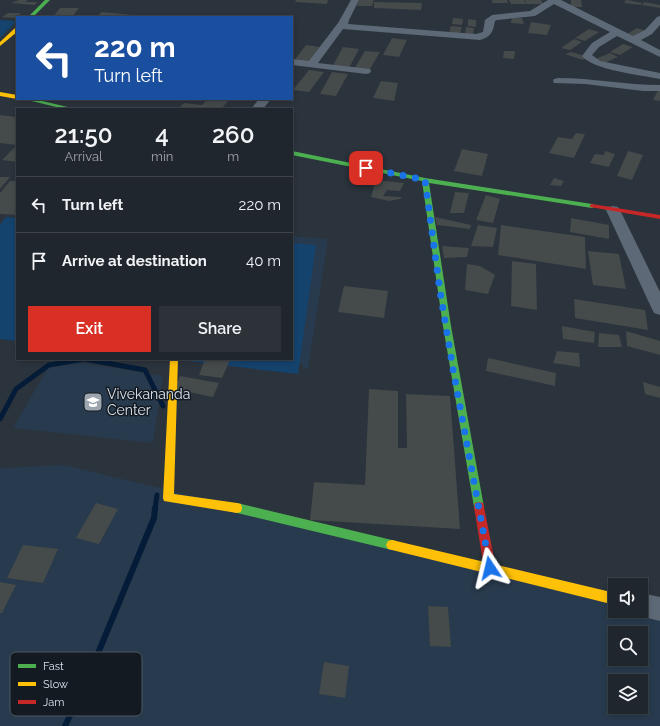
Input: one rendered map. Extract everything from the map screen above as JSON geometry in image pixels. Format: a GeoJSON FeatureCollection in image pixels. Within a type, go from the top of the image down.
{"type":"FeatureCollection","features":[{"type":"Feature","properties":{"kind":"street"},"geometry":{"type":"LineString","coordinates":[[31,16],[48,0]]}},
{"type":"Feature","properties":{"kind":"street"},"geometry":{"type":"LineString","coordinates":[[313,65],[312,62],[343,23],[355,0]]}},
{"type":"Feature","properties":{"kind":"street"},"geometry":{"type":"LineString","coordinates":[[343,23],[345,28],[351,29],[481,37],[488,33],[490,20],[495,17],[532,14],[556,1],[660,54]]}},
{"type":"Feature","properties":{"kind":"street"},"geometry":{"type":"LineString","coordinates":[[633,40],[646,35],[654,28],[660,19]]}},
{"type":"Feature","properties":{"kind":"street"},"geometry":{"type":"LineString","coordinates":[[0,45],[15,32]]}},
{"type":"Feature","properties":{"kind":"street"},"geometry":{"type":"LineString","coordinates":[[618,32],[600,42],[588,53],[588,56],[592,61],[600,64],[660,76]]}},
{"type":"Feature","properties":{"kind":"street"},"geometry":{"type":"LineString","coordinates":[[293,63],[366,71]]}},
{"type":"Feature","properties":{"kind":"street"},"geometry":{"type":"LineString","coordinates":[[558,81],[585,81],[643,88],[660,88]]}},
{"type":"Feature","properties":{"kind":"street"},"geometry":{"type":"LineString","coordinates":[[0,94],[16,97]]}},
{"type":"Feature","properties":{"kind":"street"},"geometry":{"type":"LineString","coordinates":[[31,100],[68,108]]}},
{"type":"Feature","properties":{"kind":"street"},"geometry":{"type":"LineString","coordinates":[[258,108],[264,100]]}},
{"type":"Feature","properties":{"kind":"street"},"geometry":{"type":"LineString","coordinates":[[293,153],[425,180],[660,217]]}},
{"type":"Feature","properties":{"kind":"street"},"geometry":{"type":"LineString","coordinates":[[425,180],[451,361],[490,568]]}},
{"type":"Feature","properties":{"kind":"street"},"geometry":{"type":"LineString","coordinates":[[614,210],[660,309]]}},
{"type":"Feature","properties":{"kind":"street"},"geometry":{"type":"LineString","coordinates":[[174,360],[168,498],[245,509],[608,597]]}},
{"type":"Feature","properties":{"kind":"street"},"geometry":{"type":"LineString","coordinates":[[648,607],[660,610]]}},
{"type":"Feature","properties":{"kind":"shaded area"},"geometry":{"type":"Polygon","coordinates":[[[0,20],[16,21],[16,22],[0,38],[0,20]]]}},
{"type":"Feature","properties":{"kind":"shaded area"},"geometry":{"type":"Polygon","coordinates":[[[6,217],[16,218],[16,341],[0,339],[0,225],[6,217]]]}},
{"type":"Feature","properties":{"kind":"shaded area"},"geometry":{"type":"Polygon","coordinates":[[[293,236],[328,239],[308,370],[300,364],[260,360],[293,360],[293,236]]]}},
{"type":"Feature","properties":{"kind":"shaded area"},"geometry":{"type":"Polygon","coordinates":[[[293,243],[316,245],[298,374],[178,360],[293,360],[293,243]]]}},
{"type":"Feature","properties":{"kind":"shaded area","name":"Vivekananda Center"},"geometry":{"type":"Polygon","coordinates":[[[52,360],[67,360],[163,376],[153,443],[13,428],[52,360]]]}},
{"type":"Feature","properties":{"kind":"shaded area"},"geometry":{"type":"Polygon","coordinates":[[[65,465],[608,596],[608,618],[648,618],[648,610],[660,609],[660,726],[0,726],[0,468],[65,465]]]}},
{"type":"Feature","properties":{"kind":"building"},"geometry":{"type":"Polygon","coordinates":[[[19,0],[28,0],[25,2],[38,2],[34,5],[11,3],[19,0]]]}},
{"type":"Feature","properties":{"kind":"building"},"geometry":{"type":"Polygon","coordinates":[[[296,0],[328,0],[327,4],[295,2],[296,0]]]}},
{"type":"Feature","properties":{"kind":"building"},"geometry":{"type":"Polygon","coordinates":[[[359,0],[374,0],[372,6],[357,6],[359,0]]]}},
{"type":"Feature","properties":{"kind":"building"},"geometry":{"type":"Polygon","coordinates":[[[492,0],[507,0],[508,3],[492,3],[492,0]]]}},
{"type":"Feature","properties":{"kind":"building"},"geometry":{"type":"Polygon","coordinates":[[[509,0],[524,0],[526,4],[511,4],[509,0]]]}},
{"type":"Feature","properties":{"kind":"building"},"geometry":{"type":"Polygon","coordinates":[[[525,0],[541,0],[543,4],[526,4],[525,0]]]}},
{"type":"Feature","properties":{"kind":"building"},"geometry":{"type":"Polygon","coordinates":[[[571,0],[581,0],[582,7],[571,7],[571,0]]]}},
{"type":"Feature","properties":{"kind":"building"},"geometry":{"type":"Polygon","coordinates":[[[626,0],[642,3],[641,5],[624,3],[626,0]]]}},
{"type":"Feature","properties":{"kind":"building"},"geometry":{"type":"Polygon","coordinates":[[[374,2],[422,3],[421,10],[374,8],[374,2]]]}},
{"type":"Feature","properties":{"kind":"building"},"geometry":{"type":"Polygon","coordinates":[[[644,2],[660,5],[660,8],[642,5],[644,2]]]}},
{"type":"Feature","properties":{"kind":"building"},"geometry":{"type":"Polygon","coordinates":[[[60,8],[79,8],[73,16],[54,16],[60,8]]]}},
{"type":"Feature","properties":{"kind":"building"},"geometry":{"type":"Polygon","coordinates":[[[102,12],[142,16],[97,16],[102,12]]]}},
{"type":"Feature","properties":{"kind":"building"},"geometry":{"type":"Polygon","coordinates":[[[8,13],[21,13],[16,16],[16,18],[2,17],[8,13]]]}},
{"type":"Feature","properties":{"kind":"building"},"geometry":{"type":"Polygon","coordinates":[[[512,17],[522,18],[524,24],[511,23],[512,17]]]}},
{"type":"Feature","properties":{"kind":"building"},"geometry":{"type":"Polygon","coordinates":[[[453,18],[463,19],[462,25],[452,24],[453,18]]]}},
{"type":"Feature","properties":{"kind":"building"},"geometry":{"type":"Polygon","coordinates":[[[468,19],[476,20],[476,27],[468,26],[468,19]]]}},
{"type":"Feature","properties":{"kind":"building"},"geometry":{"type":"Polygon","coordinates":[[[531,22],[551,25],[547,35],[528,33],[531,22]]]}},
{"type":"Feature","properties":{"kind":"building"},"geometry":{"type":"Polygon","coordinates":[[[451,26],[462,27],[460,34],[449,33],[451,26]]]}},
{"type":"Feature","properties":{"kind":"building"},"geometry":{"type":"Polygon","coordinates":[[[466,27],[474,28],[473,35],[465,34],[466,27]]]}},
{"type":"Feature","properties":{"kind":"building"},"geometry":{"type":"Polygon","coordinates":[[[637,28],[646,31],[636,37],[627,34],[637,28]]]}},
{"type":"Feature","properties":{"kind":"building"},"geometry":{"type":"Polygon","coordinates":[[[589,29],[599,32],[585,41],[575,38],[589,29]]]}},
{"type":"Feature","properties":{"kind":"building"},"geometry":{"type":"Polygon","coordinates":[[[392,38],[407,40],[399,57],[383,55],[392,38]]]}},
{"type":"Feature","properties":{"kind":"building"},"geometry":{"type":"Polygon","coordinates":[[[574,39],[582,42],[570,50],[561,48],[574,39]]]}},
{"type":"Feature","properties":{"kind":"building"},"geometry":{"type":"Polygon","coordinates":[[[623,44],[633,47],[620,55],[610,52],[623,44]]]}},
{"type":"Feature","properties":{"kind":"building"},"geometry":{"type":"Polygon","coordinates":[[[306,45],[320,47],[308,64],[293,62],[306,45]]]}},
{"type":"Feature","properties":{"kind":"building"},"geometry":{"type":"Polygon","coordinates":[[[343,47],[359,49],[349,68],[332,67],[343,47]]]}},
{"type":"Feature","properties":{"kind":"building"},"geometry":{"type":"Polygon","coordinates":[[[365,51],[380,52],[369,71],[354,69],[365,51]]]}},
{"type":"Feature","properties":{"kind":"building"},"geometry":{"type":"Polygon","coordinates":[[[504,51],[515,51],[514,59],[503,58],[504,51]]]}},
{"type":"Feature","properties":{"kind":"building"},"geometry":{"type":"Polygon","coordinates":[[[571,52],[589,57],[583,60],[565,54],[571,52]]]}},
{"type":"Feature","properties":{"kind":"building"},"geometry":{"type":"Polygon","coordinates":[[[610,53],[618,57],[602,64],[593,60],[610,53]]]}},
{"type":"Feature","properties":{"kind":"building"},"geometry":{"type":"Polygon","coordinates":[[[309,70],[324,72],[309,92],[293,90],[309,70]]]}},
{"type":"Feature","properties":{"kind":"building"},"geometry":{"type":"Polygon","coordinates":[[[332,72],[348,74],[336,96],[320,94],[332,72]]]}},
{"type":"Feature","properties":{"kind":"building"},"geometry":{"type":"Polygon","coordinates":[[[381,81],[398,83],[394,101],[373,98],[381,81]]]}},
{"type":"Feature","properties":{"kind":"building"},"geometry":{"type":"Polygon","coordinates":[[[658,90],[660,90],[660,101],[653,100],[658,90]]]}},
{"type":"Feature","properties":{"kind":"building"},"geometry":{"type":"Polygon","coordinates":[[[207,100],[229,100],[222,108],[180,107],[184,103],[202,105],[207,100]]]}},
{"type":"Feature","properties":{"kind":"building"},"geometry":{"type":"Polygon","coordinates":[[[0,115],[16,117],[16,145],[0,143],[0,115]]]}},
{"type":"Feature","properties":{"kind":"building"},"geometry":{"type":"Polygon","coordinates":[[[576,133],[585,134],[574,158],[549,153],[558,137],[572,139],[576,133]]]}},
{"type":"Feature","properties":{"kind":"building"},"geometry":{"type":"Polygon","coordinates":[[[16,146],[16,162],[2,160],[16,146]]]}},
{"type":"Feature","properties":{"kind":"building"},"geometry":{"type":"Polygon","coordinates":[[[462,149],[488,154],[482,176],[454,171],[462,149]]]}},
{"type":"Feature","properties":{"kind":"building"},"geometry":{"type":"Polygon","coordinates":[[[605,151],[615,154],[609,167],[590,163],[595,154],[604,155],[605,151]]]}},
{"type":"Feature","properties":{"kind":"building"},"geometry":{"type":"Polygon","coordinates":[[[628,151],[643,155],[632,180],[617,176],[628,151]]]}},
{"type":"Feature","properties":{"kind":"building"},"geometry":{"type":"Polygon","coordinates":[[[0,177],[10,177],[0,189],[0,177]]]}},
{"type":"Feature","properties":{"kind":"building"},"geometry":{"type":"Polygon","coordinates":[[[554,178],[564,181],[561,186],[550,185],[554,178]]]}},
{"type":"Feature","properties":{"kind":"building"},"geometry":{"type":"Polygon","coordinates":[[[376,180],[404,183],[400,191],[387,190],[383,196],[402,197],[400,199],[389,201],[371,197],[376,180]]]}},
{"type":"Feature","properties":{"kind":"building"},"geometry":{"type":"Polygon","coordinates":[[[10,181],[16,181],[16,215],[0,214],[0,193],[10,181]]]}},
{"type":"Feature","properties":{"kind":"building"},"geometry":{"type":"Polygon","coordinates":[[[455,192],[469,193],[464,213],[450,213],[455,192]]]}},
{"type":"Feature","properties":{"kind":"building"},"geometry":{"type":"Polygon","coordinates":[[[486,195],[500,199],[493,223],[476,220],[486,195]]]}},
{"type":"Feature","properties":{"kind":"building"},"geometry":{"type":"Polygon","coordinates":[[[435,217],[471,225],[470,229],[437,225],[435,217]]]}},
{"type":"Feature","properties":{"kind":"building"},"geometry":{"type":"Polygon","coordinates":[[[571,218],[609,225],[609,239],[570,232],[571,218]]]}},
{"type":"Feature","properties":{"kind":"building"},"geometry":{"type":"Polygon","coordinates":[[[478,225],[497,228],[493,247],[471,246],[478,225]]]}},
{"type":"Feature","properties":{"kind":"building"},"geometry":{"type":"Polygon","coordinates":[[[501,225],[585,237],[586,269],[498,255],[501,225]]]}},
{"type":"Feature","properties":{"kind":"building"},"geometry":{"type":"Polygon","coordinates":[[[442,246],[469,248],[467,257],[444,258],[442,246]]]}},
{"type":"Feature","properties":{"kind":"building"},"geometry":{"type":"Polygon","coordinates":[[[588,251],[619,254],[626,289],[593,285],[588,251]]]}},
{"type":"Feature","properties":{"kind":"building"},"geometry":{"type":"Polygon","coordinates":[[[512,261],[536,264],[537,310],[511,306],[512,261]]]}},
{"type":"Feature","properties":{"kind":"building"},"geometry":{"type":"Polygon","coordinates":[[[467,264],[480,266],[495,275],[488,294],[465,290],[467,264]]]}},
{"type":"Feature","properties":{"kind":"building"},"geometry":{"type":"Polygon","coordinates":[[[344,286],[388,291],[384,318],[338,312],[344,286]]]}},
{"type":"Feature","properties":{"kind":"building"},"geometry":{"type":"Polygon","coordinates":[[[574,299],[645,310],[648,330],[575,318],[574,299]]]}},
{"type":"Feature","properties":{"kind":"building"},"geometry":{"type":"Polygon","coordinates":[[[562,326],[595,332],[594,343],[563,339],[562,326]]]}},
{"type":"Feature","properties":{"kind":"building"},"geometry":{"type":"Polygon","coordinates":[[[626,331],[660,341],[660,355],[627,346],[626,331]]]}},
{"type":"Feature","properties":{"kind":"building"},"geometry":{"type":"Polygon","coordinates":[[[599,333],[619,335],[622,347],[598,347],[599,333]]]}},
{"type":"Feature","properties":{"kind":"building"},"geometry":{"type":"Polygon","coordinates":[[[557,351],[579,353],[580,367],[553,363],[557,351]]]}},
{"type":"Feature","properties":{"kind":"building"},"geometry":{"type":"Polygon","coordinates":[[[488,358],[556,373],[555,386],[486,371],[488,358]]]}},
{"type":"Feature","properties":{"kind":"building"},"geometry":{"type":"Polygon","coordinates":[[[205,360],[230,360],[222,378],[199,375],[205,360]]]}},
{"type":"Feature","properties":{"kind":"building"},"geometry":{"type":"Polygon","coordinates":[[[180,376],[219,383],[213,397],[174,389],[180,376]]]}},
{"type":"Feature","properties":{"kind":"building"},"geometry":{"type":"Polygon","coordinates":[[[643,382],[660,387],[660,398],[645,394],[643,382]]]}},
{"type":"Feature","properties":{"kind":"building"},"geometry":{"type":"Polygon","coordinates":[[[369,389],[398,391],[398,448],[407,448],[406,394],[450,396],[460,529],[310,520],[314,482],[365,485],[369,389]]]}},
{"type":"Feature","properties":{"kind":"building"},"geometry":{"type":"Polygon","coordinates":[[[96,503],[118,509],[99,544],[76,538],[96,503]]]}},
{"type":"Feature","properties":{"kind":"building"},"geometry":{"type":"Polygon","coordinates":[[[23,545],[58,549],[43,583],[7,578],[23,545]]]}},
{"type":"Feature","properties":{"kind":"building"},"geometry":{"type":"Polygon","coordinates":[[[0,582],[16,585],[2,613],[0,613],[0,582]]]}},
{"type":"Feature","properties":{"kind":"building"},"geometry":{"type":"Polygon","coordinates":[[[428,606],[448,607],[451,647],[430,646],[428,606]]]}},
{"type":"Feature","properties":{"kind":"building"},"geometry":{"type":"Polygon","coordinates":[[[324,662],[349,666],[345,698],[319,694],[324,662]]]}},
{"type":"Feature","properties":{"kind":"waterway"},"geometry":{"type":"LineString","coordinates":[[0,419],[16,389],[49,365],[78,360]]}},
{"type":"Feature","properties":{"kind":"waterway"},"geometry":{"type":"LineString","coordinates":[[90,360],[145,370],[163,406]]}},
{"type":"Feature","properties":{"kind":"waterway"},"geometry":{"type":"LineString","coordinates":[[155,509],[157,495]]}},
{"type":"Feature","properties":{"kind":"waterway"},"geometry":{"type":"LineString","coordinates":[[99,652],[154,518],[155,508]]}},
{"type":"Feature","properties":{"kind":"waterway"},"geometry":{"type":"LineString","coordinates":[[65,726],[70,716]]}},
{"type":"Feature","properties":{"kind":"traffic: fast"},"geometry":{"type":"LineString","coordinates":[[31,16],[48,0]]}},
{"type":"Feature","properties":{"kind":"traffic: fast"},"geometry":{"type":"LineString","coordinates":[[31,100],[68,108]]}},
{"type":"Feature","properties":{"kind":"traffic: fast"},"geometry":{"type":"LineString","coordinates":[[293,153],[425,180],[592,206]]}},
{"type":"Feature","properties":{"kind":"traffic: fast"},"geometry":{"type":"LineString","coordinates":[[425,180],[447,326],[479,507]]}},
{"type":"Feature","properties":{"kind":"traffic: fast"},"geometry":{"type":"LineString","coordinates":[[237,508],[392,545]]}},
{"type":"Feature","properties":{"kind":"traffic: slow"},"geometry":{"type":"LineString","coordinates":[[0,45],[16,30]]}},
{"type":"Feature","properties":{"kind":"traffic: slow"},"geometry":{"type":"LineString","coordinates":[[0,94],[16,97]]}},
{"type":"Feature","properties":{"kind":"traffic: slow"},"geometry":{"type":"LineString","coordinates":[[174,360],[168,498],[237,508]]}},
{"type":"Feature","properties":{"kind":"traffic: slow"},"geometry":{"type":"LineString","coordinates":[[392,545],[608,597]]}},
{"type":"Feature","properties":{"kind":"traffic: jam"},"geometry":{"type":"LineString","coordinates":[[592,206],[660,217]]}},
{"type":"Feature","properties":{"kind":"traffic: jam"},"geometry":{"type":"LineString","coordinates":[[479,507],[490,568]]}},
{"type":"Feature","properties":{"kind":"place","name":"Vivekananda Center"},"geometry":{"type":"Point","coordinates":[93,402]}},
{"type":"Feature","properties":{"kind":"route"},"geometry":{"type":"LineString","coordinates":[[366,168],[425,180],[440,291],[453,369],[490,568]]}}]}
